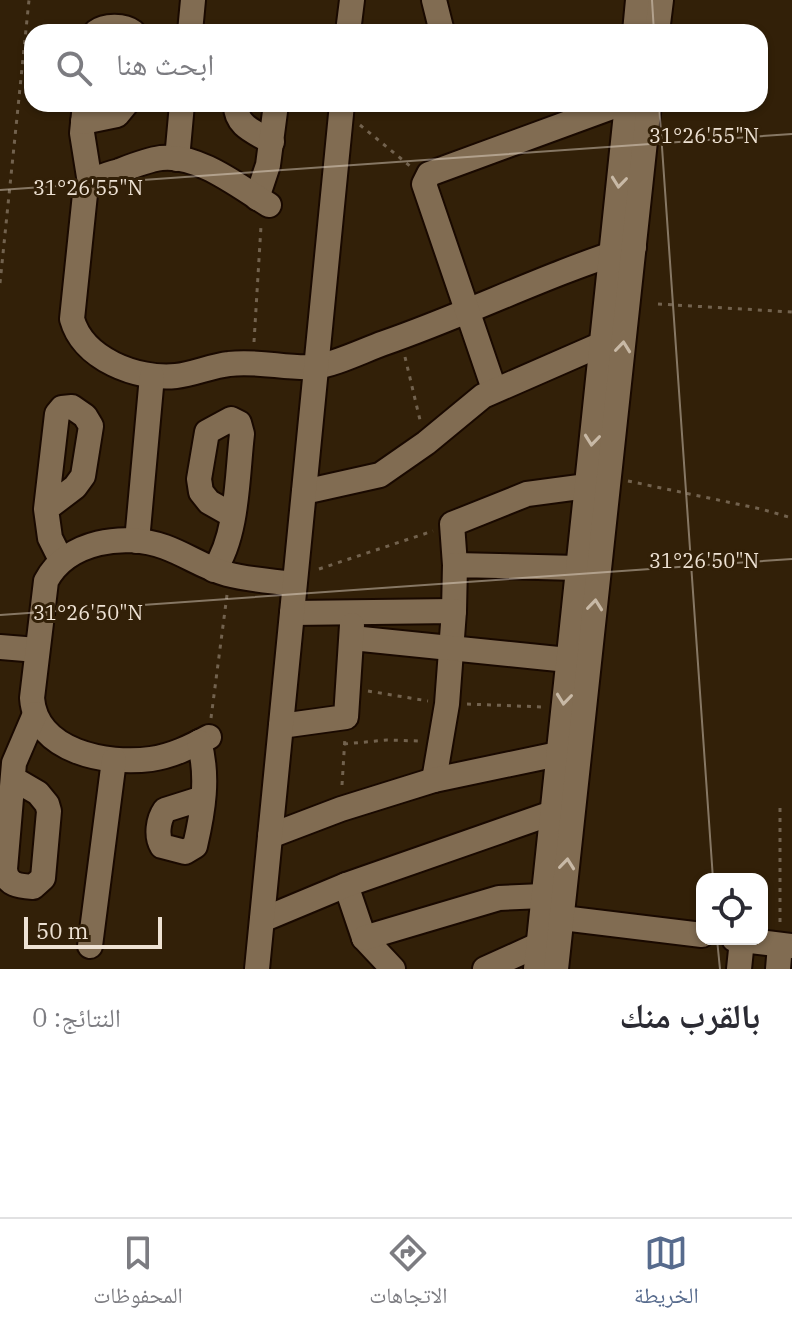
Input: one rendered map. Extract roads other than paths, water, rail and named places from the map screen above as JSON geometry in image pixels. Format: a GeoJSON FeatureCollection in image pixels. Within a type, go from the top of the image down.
{"type":"FeatureCollection","features":[{"type":"Feature","properties":{"kind":"street"},"geometry":{"type":"LineString","coordinates":[[191,24],[193,0]]}},
{"type":"Feature","properties":{"kind":"street"},"geometry":{"type":"LineString","coordinates":[[349,24],[352,0]]}},
{"type":"Feature","properties":{"kind":"street"},"geometry":{"type":"LineString","coordinates":[[434,0],[440,24]]}},
{"type":"Feature","properties":{"kind":"street"},"geometry":{"type":"LineString","coordinates":[[636,24],[638,0]]}},
{"type":"Feature","properties":{"kind":"street"},"geometry":{"type":"LineString","coordinates":[[658,24],[661,0]]}},
{"type":"Feature","properties":{"kind":"street"},"geometry":{"type":"LineString","coordinates":[[90,183],[84,113],[117,115],[119,112]]}},
{"type":"Feature","properties":{"kind":"street"},"geometry":{"type":"LineString","coordinates":[[177,159],[181,112]]}},
{"type":"Feature","properties":{"kind":"street"},"geometry":{"type":"LineString","coordinates":[[236,112],[241,124],[272,142]]}},
{"type":"Feature","properties":{"kind":"street"},"geometry":{"type":"LineString","coordinates":[[275,112],[263,201],[202,166],[177,159],[162,158],[146,162],[98,177],[90,183],[85,194],[72,319],[79,338],[93,352],[135,372],[152,376],[179,376],[205,368],[252,362],[316,367],[622,250]]}},
{"type":"Feature","properties":{"kind":"street"},"geometry":{"type":"LineString","coordinates":[[257,969],[341,112]]}},
{"type":"Feature","properties":{"kind":"street"},"geometry":{"type":"LineString","coordinates":[[494,389],[424,179],[429,174],[598,112]]}},
{"type":"Feature","properties":{"kind":"street"},"geometry":{"type":"LineString","coordinates":[[485,969],[537,957],[548,910],[622,250],[627,112]]}},
{"type":"Feature","properties":{"kind":"street"},"geometry":{"type":"LineString","coordinates":[[598,481],[602,344],[648,112]]}},
{"type":"Feature","properties":{"kind":"street"},"geometry":{"type":"LineString","coordinates":[[304,492],[373,479],[426,443],[494,389],[602,344]]}},
{"type":"Feature","properties":{"kind":"street"},"geometry":{"type":"LineString","coordinates":[[137,541],[152,376]]}},
{"type":"Feature","properties":{"kind":"street"},"geometry":{"type":"LineString","coordinates":[[434,780],[447,704],[454,611],[452,524],[527,494],[598,481]]}},
{"type":"Feature","properties":{"kind":"street"},"geometry":{"type":"LineString","coordinates":[[46,509],[50,538],[61,560]]}},
{"type":"Feature","properties":{"kind":"street"},"geometry":{"type":"LineString","coordinates":[[222,572],[232,515]]}},
{"type":"Feature","properties":{"kind":"street"},"geometry":{"type":"LineString","coordinates":[[556,969],[548,910],[552,813],[578,568],[593,524]]}},
{"type":"Feature","properties":{"kind":"street"},"geometry":{"type":"LineString","coordinates":[[203,798],[204,740],[173,754],[114,760],[76,750],[44,730],[35,714],[32,698],[46,581],[61,560],[85,548],[108,542],[137,541],[164,546],[222,572],[295,580]]}},
{"type":"Feature","properties":{"kind":"street"},"geometry":{"type":"LineString","coordinates":[[455,565],[578,568]]}},
{"type":"Feature","properties":{"kind":"street"},"geometry":{"type":"LineString","coordinates":[[281,726],[346,717],[352,611]]}},
{"type":"Feature","properties":{"kind":"street"},"geometry":{"type":"LineString","coordinates":[[292,613],[454,611]]}},
{"type":"Feature","properties":{"kind":"street"},"geometry":{"type":"LineString","coordinates":[[352,638],[568,660]]}},
{"type":"Feature","properties":{"kind":"street"},"geometry":{"type":"LineString","coordinates":[[0,647],[37,650]]}},
{"type":"Feature","properties":{"kind":"street"},"geometry":{"type":"LineString","coordinates":[[14,779],[14,763],[19,747],[35,714]]}},
{"type":"Feature","properties":{"kind":"street"},"geometry":{"type":"LineString","coordinates":[[270,836],[341,809],[434,780],[558,754]]}},
{"type":"Feature","properties":{"kind":"street"},"geometry":{"type":"LineString","coordinates":[[90,946],[114,760]]}},
{"type":"Feature","properties":{"kind":"street"},"geometry":{"type":"LineString","coordinates":[[262,920],[346,885],[552,813]]}},
{"type":"Feature","properties":{"kind":"street"},"geometry":{"type":"LineString","coordinates":[[346,885],[364,938],[393,969]]}},
{"type":"Feature","properties":{"kind":"street"},"geometry":{"type":"LineString","coordinates":[[364,938],[499,898],[548,910],[696,934]]}},
{"type":"Feature","properties":{"kind":"street"},"geometry":{"type":"LineString","coordinates":[[739,969],[741,945]]}},
{"type":"Feature","properties":{"kind":"street"},"geometry":{"type":"LineString","coordinates":[[758,945],[783,953]]}}]}
